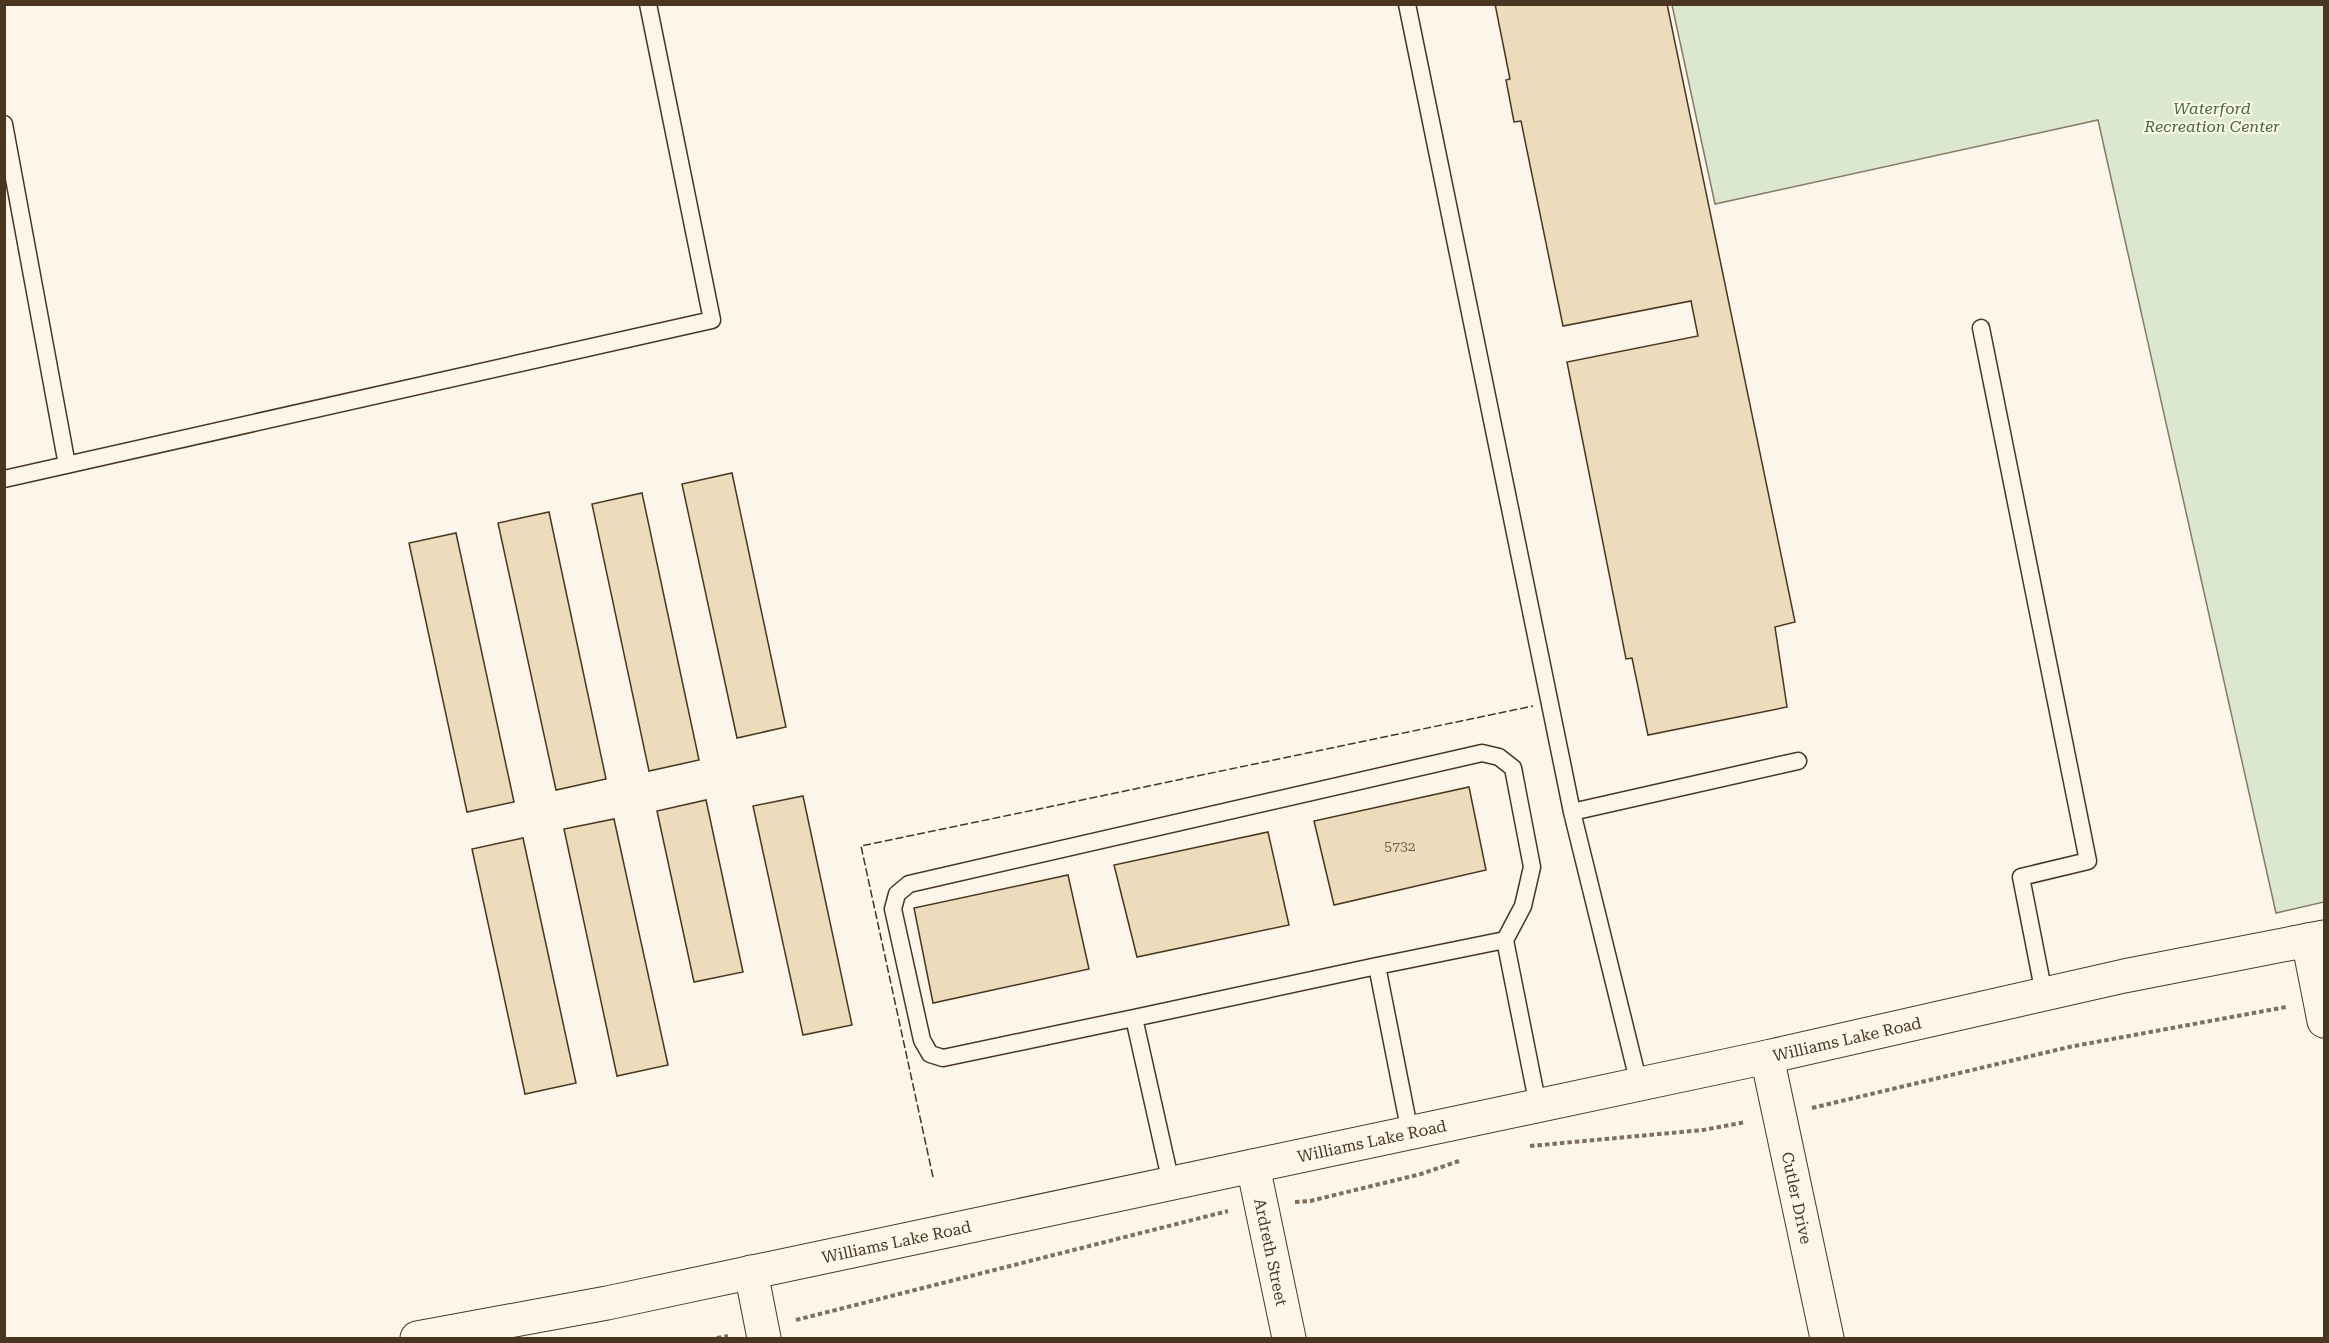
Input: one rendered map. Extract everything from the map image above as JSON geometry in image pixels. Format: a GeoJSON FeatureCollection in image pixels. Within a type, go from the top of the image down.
{"type":"FeatureCollection","features":[{"type":"Feature","properties":{"kind":"main road","name":"Williams Lake Road"},"geometry":{"type":"LineString","coordinates":[[417,1338],[607,1303],[1538,1106],[2044,994],[2316,938]]}},
{"type":"Feature","properties":{"kind":"main road"},"geometry":{"type":"LineString","coordinates":[[2316,938],[2322,1011]]}},
{"type":"Feature","properties":{"kind":"main road","name":"Cutler Drive"},"geometry":{"type":"LineString","coordinates":[[1767,1056],[1827,1338]]}},
{"type":"Feature","properties":{"kind":"main road","name":"Ardreth Street"},"geometry":{"type":"LineString","coordinates":[[1253,1166],[1289,1338]]}},
{"type":"Feature","properties":{"kind":"main road"},"geometry":{"type":"LineString","coordinates":[[751,1272],[763,1334]]}},
{"type":"Feature","properties":{"kind":"lane"},"geometry":{"type":"LineString","coordinates":[[4,479],[712,320],[648,4]]}},
{"type":"Feature","properties":{"kind":"lane"},"geometry":{"type":"LineString","coordinates":[[1407,4],[1572,812],[1639,1084]]}},
{"type":"Feature","properties":{"kind":"lane"},"geometry":{"type":"LineString","coordinates":[[4,124],[67,465]]}},
{"type":"Feature","properties":{"kind":"lane"},"geometry":{"type":"LineString","coordinates":[[1981,328],[2088,861],[2021,877],[2044,994]]}},
{"type":"Feature","properties":{"kind":"lane"},"geometry":{"type":"LineString","coordinates":[[1505,940],[942,1058],[930,1054],[922,1040],[893,909],[897,894],[909,884],[1482,753],[1499,757],[1513,768],[1532,867],[1523,906],[1505,940],[1538,1106]]}},
{"type":"Feature","properties":{"kind":"lane"},"geometry":{"type":"LineString","coordinates":[[1572,812],[1798,761]]}},
{"type":"Feature","properties":{"kind":"lane"},"geometry":{"type":"LineString","coordinates":[[1377,966],[1410,1133]]}},
{"type":"Feature","properties":{"kind":"lane"},"geometry":{"type":"LineString","coordinates":[[1134,1018],[1171,1183]]}},
{"type":"Feature","properties":{"kind":"path"},"geometry":{"type":"LineString","coordinates":[[1525,1147],[1703,1130],[1780,1116],[2069,1047],[2322,1011]]}},
{"type":"Feature","properties":{"kind":"path"},"geometry":{"type":"LineString","coordinates":[[717,1338],[763,1334],[1261,1203],[1310,1201],[1421,1174],[1462,1160]]}},
{"type":"Feature","properties":{"kind":"green space","name":"Waterford Recreation Center"},"geometry":{"type":"Polygon","coordinates":[[[1672,5],[2324,5],[2324,902],[2276,913],[2098,120],[1715,204],[1672,5]]]}},
{"type":"Feature","properties":{"kind":"building"},"geometry":{"type":"Polygon","coordinates":[[[1495,4],[1667,4],[1795,622],[1775,627],[1787,707],[1648,735],[1632,658],[1626,659],[1567,362],[1698,336],[1691,301],[1563,326],[1521,121],[1514,122],[1506,80],[1510,79],[1495,4]]]}},
{"type":"Feature","properties":{"kind":"building"},"geometry":{"type":"Polygon","coordinates":[[[732,473],[786,727],[737,738],[682,484],[732,473]]]}},
{"type":"Feature","properties":{"kind":"building"},"geometry":{"type":"Polygon","coordinates":[[[642,493],[699,760],[649,771],[592,504],[642,493]]]}},
{"type":"Feature","properties":{"kind":"building"},"geometry":{"type":"Polygon","coordinates":[[[549,512],[606,779],[556,790],[498,523],[549,512]]]}},
{"type":"Feature","properties":{"kind":"building"},"geometry":{"type":"Polygon","coordinates":[[[456,533],[514,802],[467,812],[409,543],[456,533]]]}},
{"type":"Feature","properties":{"kind":"building"},"geometry":{"type":"Polygon","coordinates":[[[1469,787],[1486,870],[1334,905],[1314,821],[1469,787]]]}},
{"type":"Feature","properties":{"kind":"building"},"geometry":{"type":"Polygon","coordinates":[[[803,796],[852,1025],[803,1035],[753,806],[803,796]]]}},
{"type":"Feature","properties":{"kind":"building"},"geometry":{"type":"Polygon","coordinates":[[[706,800],[743,972],[694,982],[657,811],[706,800]]]}},
{"type":"Feature","properties":{"kind":"building"},"geometry":{"type":"Polygon","coordinates":[[[614,819],[668,1065],[617,1076],[564,829],[614,819]]]}},
{"type":"Feature","properties":{"kind":"building"},"geometry":{"type":"Polygon","coordinates":[[[1268,832],[1289,925],[1137,957],[1114,865],[1268,832]]]}},
{"type":"Feature","properties":{"kind":"building"},"geometry":{"type":"Polygon","coordinates":[[[523,838],[576,1083],[525,1094],[472,849],[523,838]]]}},
{"type":"Feature","properties":{"kind":"building"},"geometry":{"type":"Polygon","coordinates":[[[1068,875],[1089,969],[933,1003],[914,908],[1068,875]]]}},
{"type":"Feature","properties":{"kind":"fence"},"geometry":{"type":"LineString","coordinates":[[933,1177],[861,846],[1533,706]]}}]}
